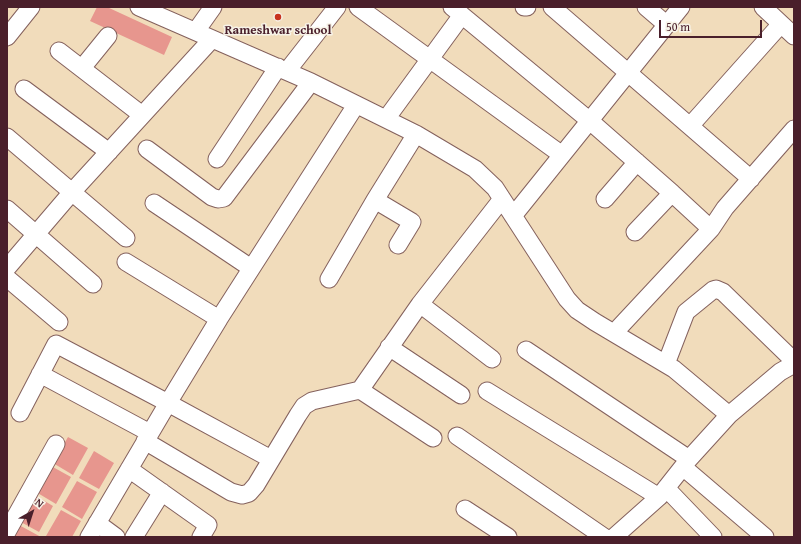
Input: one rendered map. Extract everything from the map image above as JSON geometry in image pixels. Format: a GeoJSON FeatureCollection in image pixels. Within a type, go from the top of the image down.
{"type":"FeatureCollection","features":[{"type":"Feature","properties":{"kind":"street"},"geometry":{"type":"LineString","coordinates":[[7,37],[31,7]]}},
{"type":"Feature","properties":{"kind":"street"},"geometry":{"type":"LineString","coordinates":[[139,7],[161,11],[196,31],[311,82],[416,134],[475,169],[495,188],[567,298],[577,310],[674,369],[729,415]]}},
{"type":"Feature","properties":{"kind":"street"},"geometry":{"type":"LineString","coordinates":[[196,31],[213,7]]}},
{"type":"Feature","properties":{"kind":"street"},"geometry":{"type":"LineString","coordinates":[[217,159],[282,69],[336,7]]}},
{"type":"Feature","properties":{"kind":"street"},"geometry":{"type":"LineString","coordinates":[[358,7],[562,155]]}},
{"type":"Feature","properties":{"kind":"street"},"geometry":{"type":"LineString","coordinates":[[552,7],[751,179]]}},
{"type":"Feature","properties":{"kind":"street"},"geometry":{"type":"LineString","coordinates":[[646,7],[667,25]]}},
{"type":"Feature","properties":{"kind":"street"},"geometry":{"type":"LineString","coordinates":[[513,216],[681,7]]}},
{"type":"Feature","properties":{"kind":"street"},"geometry":{"type":"LineString","coordinates":[[763,7],[794,36]]}},
{"type":"Feature","properties":{"kind":"street"},"geometry":{"type":"LineString","coordinates":[[386,120],[430,59],[457,11],[590,120],[710,229]]}},
{"type":"Feature","properties":{"kind":"street"},"geometry":{"type":"LineString","coordinates":[[690,126],[781,24]]}},
{"type":"Feature","properties":{"kind":"street"},"geometry":{"type":"LineString","coordinates":[[82,68],[108,36]]}},
{"type":"Feature","properties":{"kind":"street"},"geometry":{"type":"LineString","coordinates":[[7,268],[72,192],[212,38]]}},
{"type":"Feature","properties":{"kind":"street"},"geometry":{"type":"LineString","coordinates":[[59,51],[142,115]]}},
{"type":"Feature","properties":{"kind":"street"},"geometry":{"type":"LineString","coordinates":[[147,149],[212,197],[218,199],[224,198],[311,82]]}},
{"type":"Feature","properties":{"kind":"street"},"geometry":{"type":"LineString","coordinates":[[24,89],[109,152]]}},
{"type":"Feature","properties":{"kind":"street"},"geometry":{"type":"LineString","coordinates":[[116,537],[93,530],[219,319],[356,105]]}},
{"type":"Feature","properties":{"kind":"street"},"geometry":{"type":"LineString","coordinates":[[614,333],[710,229],[725,208],[794,129]]}},
{"type":"Feature","properties":{"kind":"street"},"geometry":{"type":"LineString","coordinates":[[329,279],[375,200],[416,134]]}},
{"type":"Feature","properties":{"kind":"street"},"geometry":{"type":"LineString","coordinates":[[7,137],[126,238]]}},
{"type":"Feature","properties":{"kind":"street"},"geometry":{"type":"LineString","coordinates":[[605,199],[637,162]]}},
{"type":"Feature","properties":{"kind":"street"},"geometry":{"type":"LineString","coordinates":[[635,232],[672,193]]}},
{"type":"Feature","properties":{"kind":"street"},"geometry":{"type":"LineString","coordinates":[[40,374],[148,437],[231,492],[242,495],[249,493],[256,485],[304,406],[312,401],[360,390],[420,304],[502,199]]}},
{"type":"Feature","properties":{"kind":"street"},"geometry":{"type":"LineString","coordinates":[[375,200],[412,222],[398,245]]}},
{"type":"Feature","properties":{"kind":"street"},"geometry":{"type":"LineString","coordinates":[[154,203],[251,268]]}},
{"type":"Feature","properties":{"kind":"street"},"geometry":{"type":"LineString","coordinates":[[7,209],[93,284]]}},
{"type":"Feature","properties":{"kind":"street"},"geometry":{"type":"LineString","coordinates":[[126,262],[219,319]]}},
{"type":"Feature","properties":{"kind":"street"},"geometry":{"type":"LineString","coordinates":[[7,278],[58,322]]}},
{"type":"Feature","properties":{"kind":"street"},"geometry":{"type":"LineString","coordinates":[[614,537],[662,493],[686,463],[729,415],[780,372],[793,359],[723,292],[716,289],[686,312],[666,364]]}},
{"type":"Feature","properties":{"kind":"street"},"geometry":{"type":"LineString","coordinates":[[420,304],[492,359]]}},
{"type":"Feature","properties":{"kind":"street"},"geometry":{"type":"LineString","coordinates":[[20,414],[56,344],[271,459]]}},
{"type":"Feature","properties":{"kind":"street"},"geometry":{"type":"LineString","coordinates":[[389,347],[461,395]]}},
{"type":"Feature","properties":{"kind":"street"},"geometry":{"type":"LineString","coordinates":[[526,350],[686,463],[765,537]]}},
{"type":"Feature","properties":{"kind":"street"},"geometry":{"type":"LineString","coordinates":[[360,390],[433,438]]}},
{"type":"Feature","properties":{"kind":"street"},"geometry":{"type":"LineString","coordinates":[[487,391],[662,493],[710,536]]}},
{"type":"Feature","properties":{"kind":"street"},"geometry":{"type":"LineString","coordinates":[[458,436],[604,537]]}},
{"type":"Feature","properties":{"kind":"street"},"geometry":{"type":"LineString","coordinates":[[7,532],[12,509],[56,444]]}},
{"type":"Feature","properties":{"kind":"street"},"geometry":{"type":"LineString","coordinates":[[129,469],[208,525],[201,537]]}},
{"type":"Feature","properties":{"kind":"street"},"geometry":{"type":"LineString","coordinates":[[134,537],[162,492]]}},
{"type":"Feature","properties":{"kind":"street"},"geometry":{"type":"LineString","coordinates":[[465,509],[508,537]]}},
{"type":"Feature","properties":{"kind":"building"},"geometry":{"type":"Polygon","coordinates":[[[97,7],[107,7],[172,37],[164,55],[90,21],[97,7]]]}},
{"type":"Feature","properties":{"kind":"building"},"geometry":{"type":"Polygon","coordinates":[[[68,437],[88,448],[73,475],[53,463],[68,437]]]}},
{"type":"Feature","properties":{"kind":"building"},"geometry":{"type":"Polygon","coordinates":[[[94,451],[114,463],[99,489],[79,478],[94,451]]]}},
{"type":"Feature","properties":{"kind":"building"},"geometry":{"type":"Polygon","coordinates":[[[51,466],[71,477],[56,504],[36,492],[51,466]]]}},
{"type":"Feature","properties":{"kind":"building"},"geometry":{"type":"Polygon","coordinates":[[[77,481],[97,492],[82,519],[62,507],[77,481]]]}},
{"type":"Feature","properties":{"kind":"building"},"geometry":{"type":"Polygon","coordinates":[[[33,494],[53,506],[39,532],[19,521],[33,494]]]}},
{"type":"Feature","properties":{"kind":"building"},"geometry":{"type":"Polygon","coordinates":[[[61,510],[81,521],[72,537],[47,537],[46,536],[61,510]]]}},
{"type":"Feature","properties":{"kind":"building"},"geometry":{"type":"Polygon","coordinates":[[[19,525],[41,537],[12,537],[19,525]]]}},
{"type":"Feature","properties":{"kind":"place","name":"Rameshwar school"},"geometry":{"type":"Point","coordinates":[278,17]}}]}
